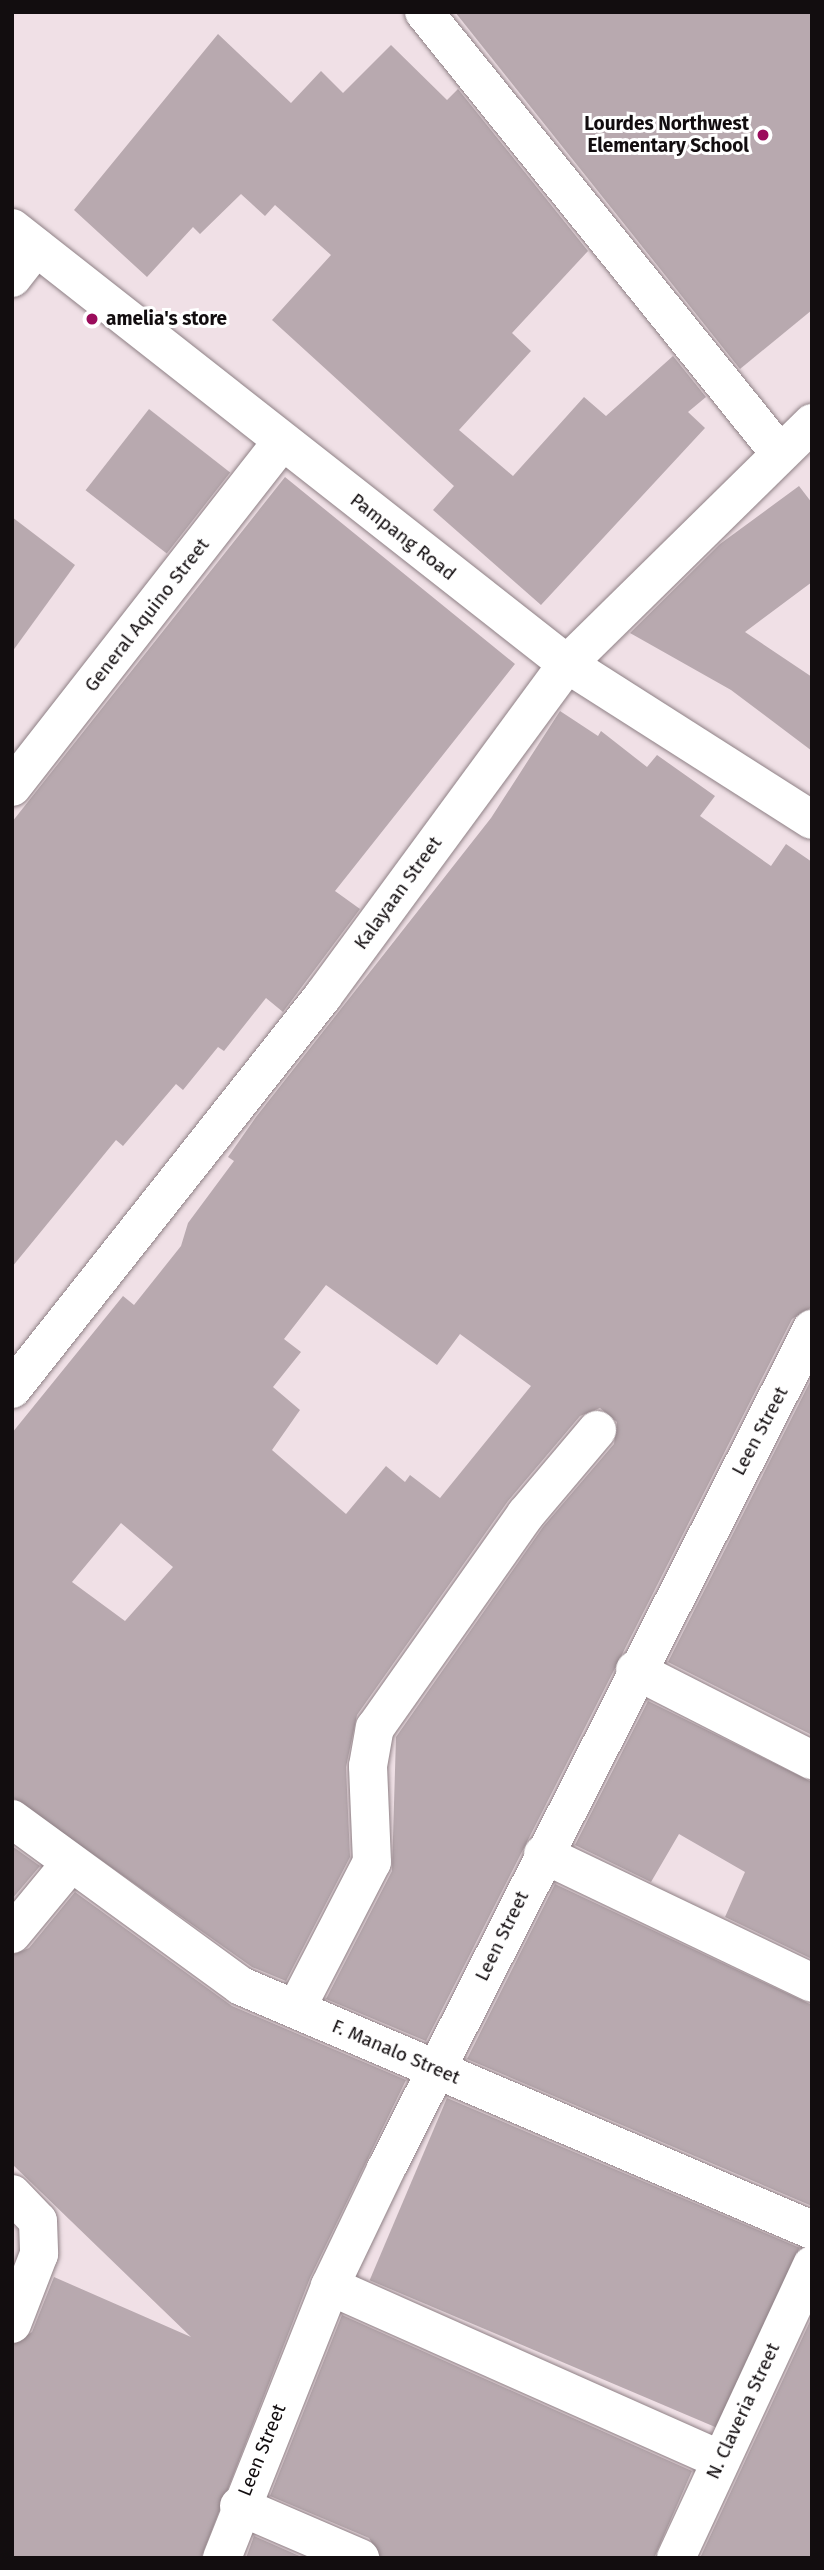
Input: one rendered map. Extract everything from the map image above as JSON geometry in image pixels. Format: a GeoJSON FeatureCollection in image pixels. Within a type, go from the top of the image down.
{"type":"FeatureCollection","features":[{"type":"Feature","properties":{"kind":"street"},"geometry":{"type":"LineString","coordinates":[[424,12],[777,450]]}},
{"type":"Feature","properties":{"kind":"street"},"geometry":{"type":"LineString","coordinates":[[12,278],[24,238]]}},
{"type":"Feature","properties":{"kind":"street","name":"Pampang Road"},"geometry":{"type":"LineString","coordinates":[[24,238],[281,443],[567,664],[812,820]]}},
{"type":"Feature","properties":{"kind":"street","name":"Kalayaan Street"},"geometry":{"type":"LineString","coordinates":[[12,1389],[323,996],[567,664],[777,450],[812,423]]}},
{"type":"Feature","properties":{"kind":"street","name":"General Aquino Street"},"geometry":{"type":"LineString","coordinates":[[12,787],[281,443]]}},
{"type":"Feature","properties":{"kind":"street","name":"Leen Street"},"geometry":{"type":"LineString","coordinates":[[222,2558],[239,2506],[330,2286],[635,1670],[812,1329]]}},
{"type":"Feature","properties":{"kind":"street"},"geometry":{"type":"LineString","coordinates":[[296,2009],[372,1862],[368,1766],[374,1728],[526,1514],[597,1430]]}},
{"type":"Feature","properties":{"kind":"street"},"geometry":{"type":"LineString","coordinates":[[635,1670],[812,1760]]}},
{"type":"Feature","properties":{"kind":"street","name":"F. Manalo Street"},"geometry":{"type":"LineString","coordinates":[[12,1819],[70,1864],[241,1986],[812,2230]]}},
{"type":"Feature","properties":{"kind":"street"},"geometry":{"type":"LineString","coordinates":[[543,1854],[812,1983]]}},
{"type":"Feature","properties":{"kind":"street"},"geometry":{"type":"LineString","coordinates":[[12,1934],[70,1864]]}},
{"type":"Feature","properties":{"kind":"street"},"geometry":{"type":"LineString","coordinates":[[12,2194],[38,2221],[39,2254],[12,2324]]}},
{"type":"Feature","properties":{"kind":"street","name":"N. Claveria Street"},"geometry":{"type":"LineString","coordinates":[[676,2558],[812,2265]]}},
{"type":"Feature","properties":{"kind":"street"},"geometry":{"type":"LineString","coordinates":[[330,2286],[720,2460]]}},
{"type":"Feature","properties":{"kind":"street"},"geometry":{"type":"LineString","coordinates":[[239,2506],[360,2558]]}},
{"type":"Feature","properties":{"kind":"building"},"geometry":{"type":"Polygon","coordinates":[[[455,12],[812,12],[812,310],[740,369],[455,12]]]}},
{"type":"Feature","properties":{"kind":"building"},"geometry":{"type":"Polygon","coordinates":[[[218,34],[291,103],[321,71],[343,93],[391,45],[447,100],[458,89],[588,251],[512,333],[531,351],[459,430],[513,476],[584,397],[606,416],[673,356],[706,397],[688,412],[705,428],[541,605],[433,510],[454,486],[272,320],[331,255],[275,205],[265,216],[241,194],[200,234],[193,227],[147,277],[74,210],[218,34]]]}},
{"type":"Feature","properties":{"kind":"building"},"geometry":{"type":"Polygon","coordinates":[[[149,409],[230,472],[167,554],[86,490],[149,409]]]}},
{"type":"Feature","properties":{"kind":"building"},"geometry":{"type":"Polygon","coordinates":[[[285,477],[515,664],[335,891],[360,909],[283,1012],[266,998],[224,1051],[218,1047],[183,1090],[176,1084],[123,1146],[116,1140],[12,1267],[12,822],[285,477]]]}},
{"type":"Feature","properties":{"kind":"building"},"geometry":{"type":"Polygon","coordinates":[[[799,486],[812,503],[812,582],[745,632],[812,677],[812,751],[731,690],[630,633],[720,544],[799,486]]]}},
{"type":"Feature","properties":{"kind":"building"},"geometry":{"type":"Polygon","coordinates":[[[12,517],[75,565],[12,652],[12,517]]]}},
{"type":"Feature","properties":{"kind":"building"},"geometry":{"type":"Polygon","coordinates":[[[560,711],[598,736],[601,731],[647,767],[657,755],[715,796],[700,816],[771,866],[786,844],[812,862],[812,1307],[792,1319],[426,2041],[326,1999],[392,1871],[396,1737],[543,1527],[614,1444],[617,1422],[600,1408],[580,1416],[508,1501],[357,1715],[346,1767],[350,1857],[286,1981],[252,1967],[12,1797],[12,1433],[123,1296],[134,1305],[181,1246],[188,1223],[234,1161],[228,1157],[256,1117],[491,818],[560,711]],[[326,1285],[284,1339],[301,1352],[273,1387],[300,1410],[272,1450],[346,1514],[386,1466],[405,1482],[410,1475],[440,1498],[531,1386],[460,1334],[437,1365],[326,1285]],[[121,1523],[72,1582],[125,1621],[173,1567],[121,1523]]]}},
{"type":"Feature","properties":{"kind":"building"},"geometry":{"type":"Polygon","coordinates":[[[812,1378],[812,1735],[668,1662],[812,1378]]]}},
{"type":"Feature","properties":{"kind":"building"},"geometry":{"type":"Polygon","coordinates":[[[648,1701],[812,1782],[812,1959],[725,1917],[745,1872],[679,1834],[651,1882],[575,1845],[648,1701]]]}},
{"type":"Feature","properties":{"kind":"building"},"geometry":{"type":"Polygon","coordinates":[[[12,1846],[40,1866],[12,1899],[12,1846]]]}},
{"type":"Feature","properties":{"kind":"building"},"geometry":{"type":"Polygon","coordinates":[[[555,1884],[812,2005],[812,2206],[467,2059],[555,1884]]]}},
{"type":"Feature","properties":{"kind":"building"},"geometry":{"type":"Polygon","coordinates":[[[75,1892],[232,2006],[406,2080],[310,2278],[201,2558],[12,2558],[12,2345],[32,2332],[54,2277],[191,2337],[12,2164],[12,1955],[29,1948],[75,1892]]]}},
{"type":"Feature","properties":{"kind":"building"},"geometry":{"type":"Polygon","coordinates":[[[447,2098],[800,2248],[722,2430],[370,2280],[447,2098]]]}},
{"type":"Feature","properties":{"kind":"building"},"geometry":{"type":"Polygon","coordinates":[[[342,2315],[692,2471],[654,2558],[381,2558],[369,2538],[270,2496],[342,2315]]]}},
{"type":"Feature","properties":{"kind":"building"},"geometry":{"type":"Polygon","coordinates":[[[812,2317],[812,2558],[700,2558],[812,2317]]]}},
{"type":"Feature","properties":{"kind":"building"},"geometry":{"type":"Polygon","coordinates":[[[254,2536],[304,2558],[246,2558],[254,2536]]]}},
{"type":"Feature","properties":{"kind":"place","name":"Lourdes Northwest Elementary School"},"geometry":{"type":"Point","coordinates":[763,135]}},
{"type":"Feature","properties":{"kind":"place","name":"amelia's store"},"geometry":{"type":"Point","coordinates":[92,319]}}]}
